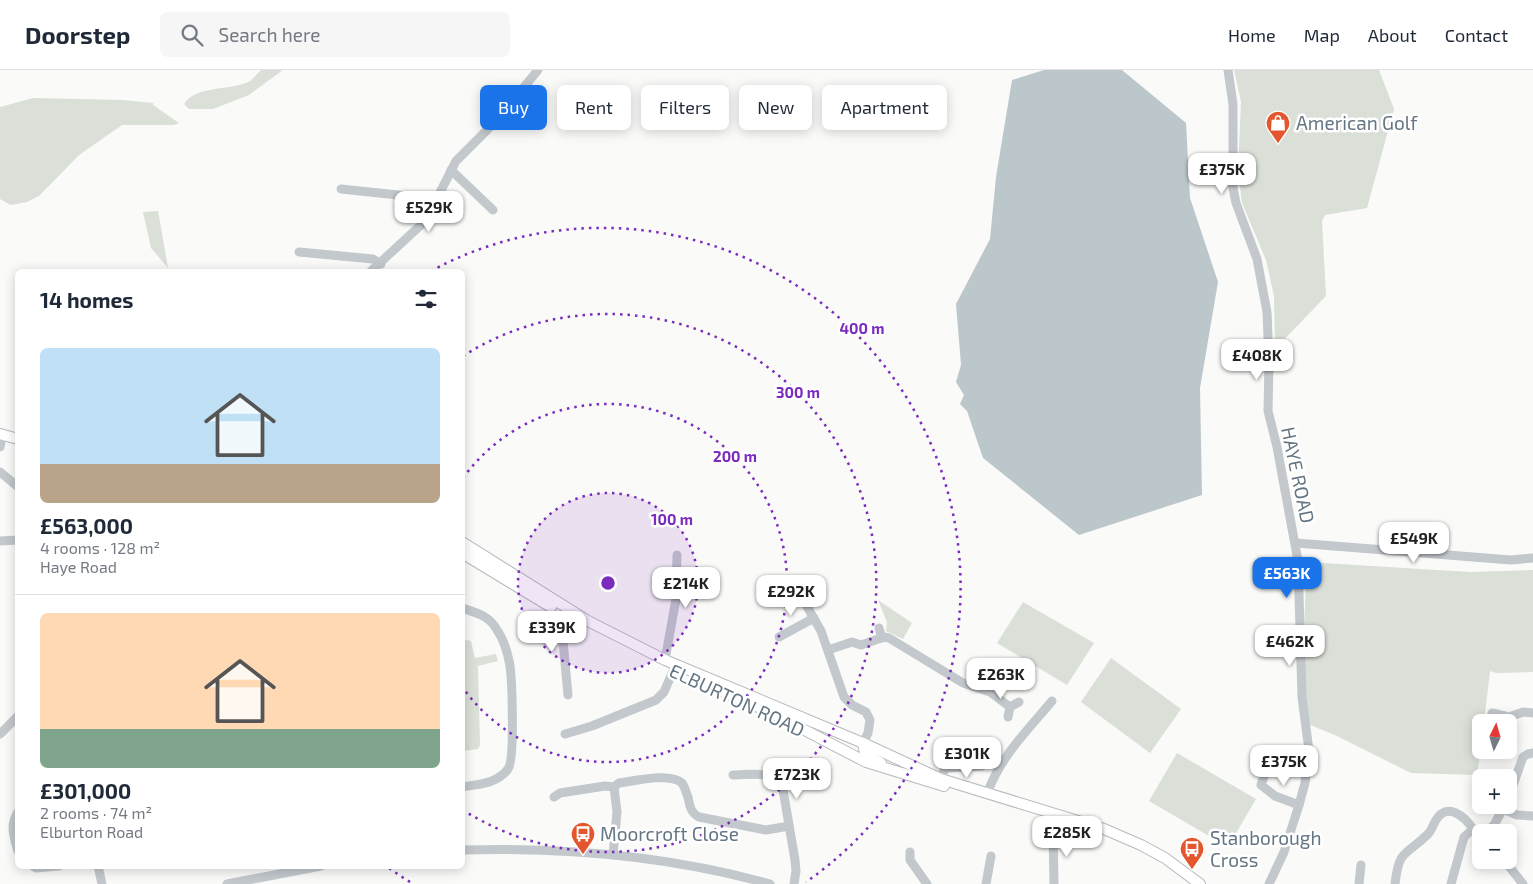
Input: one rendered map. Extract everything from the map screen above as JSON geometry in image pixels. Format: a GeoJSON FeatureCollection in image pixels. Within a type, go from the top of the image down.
{"type":"FeatureCollection","features":[{"type":"Feature","properties":{"kind":"main road"},"geometry":{"type":"LineString","coordinates":[[0,441],[15,439]]}},
{"type":"Feature","properties":{"kind":"main road"},"geometry":{"type":"LineString","coordinates":[[0,441],[15,445]]}},
{"type":"Feature","properties":{"kind":"main road","name":"ELBURTON ROAD"},"geometry":{"type":"LineString","coordinates":[[465,544],[582,617],[665,660],[831,729],[941,779],[1104,829],[1165,858],[1200,884]]}},
{"type":"Feature","properties":{"kind":"main road","name":"ELBURTON ROAD"},"geometry":{"type":"LineString","coordinates":[[465,555],[566,616],[673,671],[770,712],[866,762],[1103,834],[1139,850],[1189,884]]}},
{"type":"Feature","properties":{"kind":"main road"},"geometry":{"type":"LineString","coordinates":[[831,729],[852,740],[853,746],[849,754]]}},
{"type":"Feature","properties":{"kind":"main road"},"geometry":{"type":"LineString","coordinates":[[863,743],[865,753],[895,771]]}},
{"type":"Feature","properties":{"kind":"street"},"geometry":{"type":"LineString","coordinates":[[374,269],[422,224],[428,216],[451,170],[461,156],[498,119],[538,70]]}},
{"type":"Feature","properties":{"kind":"street","name":"HAYE ROAD"},"geometry":{"type":"LineString","coordinates":[[1228,70],[1233,104],[1233,188],[1236,204],[1257,259],[1267,312],[1268,411],[1277,446],[1296,544],[1302,652],[1302,697],[1309,751],[1306,783],[1284,852],[1269,884]]}},
{"type":"Feature","properties":{"kind":"street"},"geometry":{"type":"LineString","coordinates":[[451,170],[493,210]]}},
{"type":"Feature","properties":{"kind":"street"},"geometry":{"type":"LineString","coordinates":[[341,189],[436,199]]}},
{"type":"Feature","properties":{"kind":"street"},"geometry":{"type":"LineString","coordinates":[[299,252],[373,259],[381,264]]}},
{"type":"Feature","properties":{"kind":"street"},"geometry":{"type":"LineString","coordinates":[[0,472],[15,484]]}},
{"type":"Feature","properties":{"kind":"street"},"geometry":{"type":"LineString","coordinates":[[0,541],[15,540]]}},
{"type":"Feature","properties":{"kind":"street"},"geometry":{"type":"LineString","coordinates":[[1296,544],[1510,560],[1533,558]]}},
{"type":"Feature","properties":{"kind":"street"},"geometry":{"type":"LineString","coordinates":[[665,660],[676,599],[677,555]]}},
{"type":"Feature","properties":{"kind":"street"},"geometry":{"type":"LineString","coordinates":[[801,596],[821,631],[844,696],[852,705],[866,712],[870,720],[863,743]]}},
{"type":"Feature","properties":{"kind":"street"},"geometry":{"type":"LineString","coordinates":[[465,609],[485,616],[497,629],[505,647],[510,666],[512,754],[508,769],[495,780],[465,785]]}},
{"type":"Feature","properties":{"kind":"street"},"geometry":{"type":"LineString","coordinates":[[566,616],[562,630],[568,695]]}},
{"type":"Feature","properties":{"kind":"street"},"geometry":{"type":"LineString","coordinates":[[779,637],[814,618]]}},
{"type":"Feature","properties":{"kind":"street"},"geometry":{"type":"LineString","coordinates":[[879,628],[882,638]]}},
{"type":"Feature","properties":{"kind":"street"},"geometry":{"type":"LineString","coordinates":[[828,650],[852,642],[867,644],[882,638],[895,640],[963,683],[990,692],[1010,707]]}},
{"type":"Feature","properties":{"kind":"street"},"geometry":{"type":"LineString","coordinates":[[569,730],[592,726],[667,696],[673,671]]}},
{"type":"Feature","properties":{"kind":"street"},"geometry":{"type":"LineString","coordinates":[[987,794],[995,772],[1009,750],[1052,701]]}},
{"type":"Feature","properties":{"kind":"street"},"geometry":{"type":"LineString","coordinates":[[1008,716],[1010,707],[1019,702]]}},
{"type":"Feature","properties":{"kind":"street"},"geometry":{"type":"LineString","coordinates":[[1492,713],[1509,717],[1523,712],[1533,713]]}},
{"type":"Feature","properties":{"kind":"street"},"geometry":{"type":"LineString","coordinates":[[0,734],[15,723]]}},
{"type":"Feature","properties":{"kind":"street"},"geometry":{"type":"LineString","coordinates":[[1517,775],[1524,757],[1533,753]]}},
{"type":"Feature","properties":{"kind":"street"},"geometry":{"type":"LineString","coordinates":[[941,779],[944,770],[948,768],[982,766]]}},
{"type":"Feature","properties":{"kind":"street"},"geometry":{"type":"LineString","coordinates":[[1267,768],[1261,785],[1275,796],[1299,805]]}},
{"type":"Feature","properties":{"kind":"street"},"geometry":{"type":"LineString","coordinates":[[733,776],[771,775],[778,778],[782,784],[796,860],[794,884]]}},
{"type":"Feature","properties":{"kind":"street"},"geometry":{"type":"LineString","coordinates":[[554,797],[560,793],[659,778],[678,781],[683,785],[693,814],[699,817],[766,830],[789,826]]}},
{"type":"Feature","properties":{"kind":"street"},"geometry":{"type":"LineString","coordinates":[[613,855],[617,812],[614,786]]}},
{"type":"Feature","properties":{"kind":"street"},"geometry":{"type":"LineString","coordinates":[[1395,884],[1401,857],[1428,834],[1440,815],[1445,812],[1460,814],[1472,828]]}},
{"type":"Feature","properties":{"kind":"street"},"geometry":{"type":"LineString","coordinates":[[1515,814],[1533,816]]}},
{"type":"Feature","properties":{"kind":"street"},"geometry":{"type":"LineString","coordinates":[[15,816],[12,821],[12,828],[15,840]]}},
{"type":"Feature","properties":{"kind":"street"},"geometry":{"type":"LineString","coordinates":[[1451,884],[1464,836],[1472,830]]}},
{"type":"Feature","properties":{"kind":"street"},"geometry":{"type":"LineString","coordinates":[[1053,831],[1050,841],[1054,884]]}},
{"type":"Feature","properties":{"kind":"street"},"geometry":{"type":"LineString","coordinates":[[465,850],[539,850],[613,855],[694,867],[770,884]]}},
{"type":"Feature","properties":{"kind":"street"},"geometry":{"type":"LineString","coordinates":[[910,852],[910,860],[927,884]]}},
{"type":"Feature","properties":{"kind":"street"},"geometry":{"type":"LineString","coordinates":[[986,884],[990,856]]}},
{"type":"Feature","properties":{"kind":"street"},"geometry":{"type":"LineString","coordinates":[[1359,884],[1361,865]]}},
{"type":"Feature","properties":{"kind":"street"},"geometry":{"type":"LineString","coordinates":[[99,869],[102,884]]}},
{"type":"Feature","properties":{"kind":"street"},"geometry":{"type":"LineString","coordinates":[[227,884],[276,871],[294,869]]}},
{"type":"Feature","properties":{"kind":"street"},"geometry":{"type":"LineString","coordinates":[[1511,869],[1523,884]]}},
{"type":"Feature","properties":{"kind":"shaded area"},"geometry":{"type":"Polygon","coordinates":[[[261,70],[283,70],[249,95],[213,109],[189,109],[184,104],[196,94],[250,81],[261,70]]]}},
{"type":"Feature","properties":{"kind":"shaded area"},"geometry":{"type":"Polygon","coordinates":[[[1044,70],[1122,70],[1186,123],[1190,198],[1218,282],[1200,388],[1202,495],[1079,535],[983,458],[967,411],[960,404],[964,395],[956,382],[961,365],[956,304],[990,239],[996,177],[1012,80],[1044,70]]]}},
{"type":"Feature","properties":{"kind":"shaded area"},"geometry":{"type":"Polygon","coordinates":[[[1234,70],[1379,70],[1394,109],[1367,208],[1325,215],[1322,221],[1326,296],[1275,349],[1274,296],[1266,260],[1242,203],[1238,171],[1241,102],[1234,70]]]}},
{"type":"Feature","properties":{"kind":"shaded area"},"geometry":{"type":"Polygon","coordinates":[[[33,98],[122,100],[153,103],[153,105],[179,123],[174,125],[122,125],[79,155],[39,196],[27,202],[11,205],[0,199],[0,107],[33,98]]]}},
{"type":"Feature","properties":{"kind":"shaded area"},"geometry":{"type":"Polygon","coordinates":[[[158,211],[168,268],[151,248],[143,212],[158,211]]]}},
{"type":"Feature","properties":{"kind":"shaded area"},"geometry":{"type":"Polygon","coordinates":[[[1307,562],[1470,572],[1533,570],[1533,672],[1496,673],[1490,671],[1485,714],[1472,714],[1472,759],[1479,759],[1478,769],[1472,769],[1472,775],[1411,773],[1337,736],[1308,724],[1304,684],[1307,562]]]}},
{"type":"Feature","properties":{"kind":"shaded area"},"geometry":{"type":"Polygon","coordinates":[[[878,600],[912,623],[903,639],[886,631],[887,622],[878,600]]]}},
{"type":"Feature","properties":{"kind":"shaded area"},"geometry":{"type":"Polygon","coordinates":[[[1023,602],[1094,643],[1067,685],[997,643],[1023,602]]]}},
{"type":"Feature","properties":{"kind":"shaded area"},"geometry":{"type":"Polygon","coordinates":[[[465,640],[471,641],[475,658],[496,654],[498,661],[478,666],[480,745],[478,749],[465,751],[465,640]]]}},
{"type":"Feature","properties":{"kind":"shaded area"},"geometry":{"type":"Polygon","coordinates":[[[1111,658],[1181,709],[1150,753],[1081,702],[1111,658]]]}},
{"type":"Feature","properties":{"kind":"shaded area"},"geometry":{"type":"Polygon","coordinates":[[[1177,753],[1256,799],[1228,847],[1149,801],[1177,753]]]}},
{"type":"Feature","properties":{"kind":"place","name":"American Golf"},"geometry":{"type":"Point","coordinates":[1278,144]}},
{"type":"Feature","properties":{"kind":"place","name":"Moorcroft Close"},"geometry":{"type":"Point","coordinates":[583,855]}},
{"type":"Feature","properties":{"kind":"place","name":"Stanborough Cross"},"geometry":{"type":"Point","coordinates":[1192,870]}}]}
